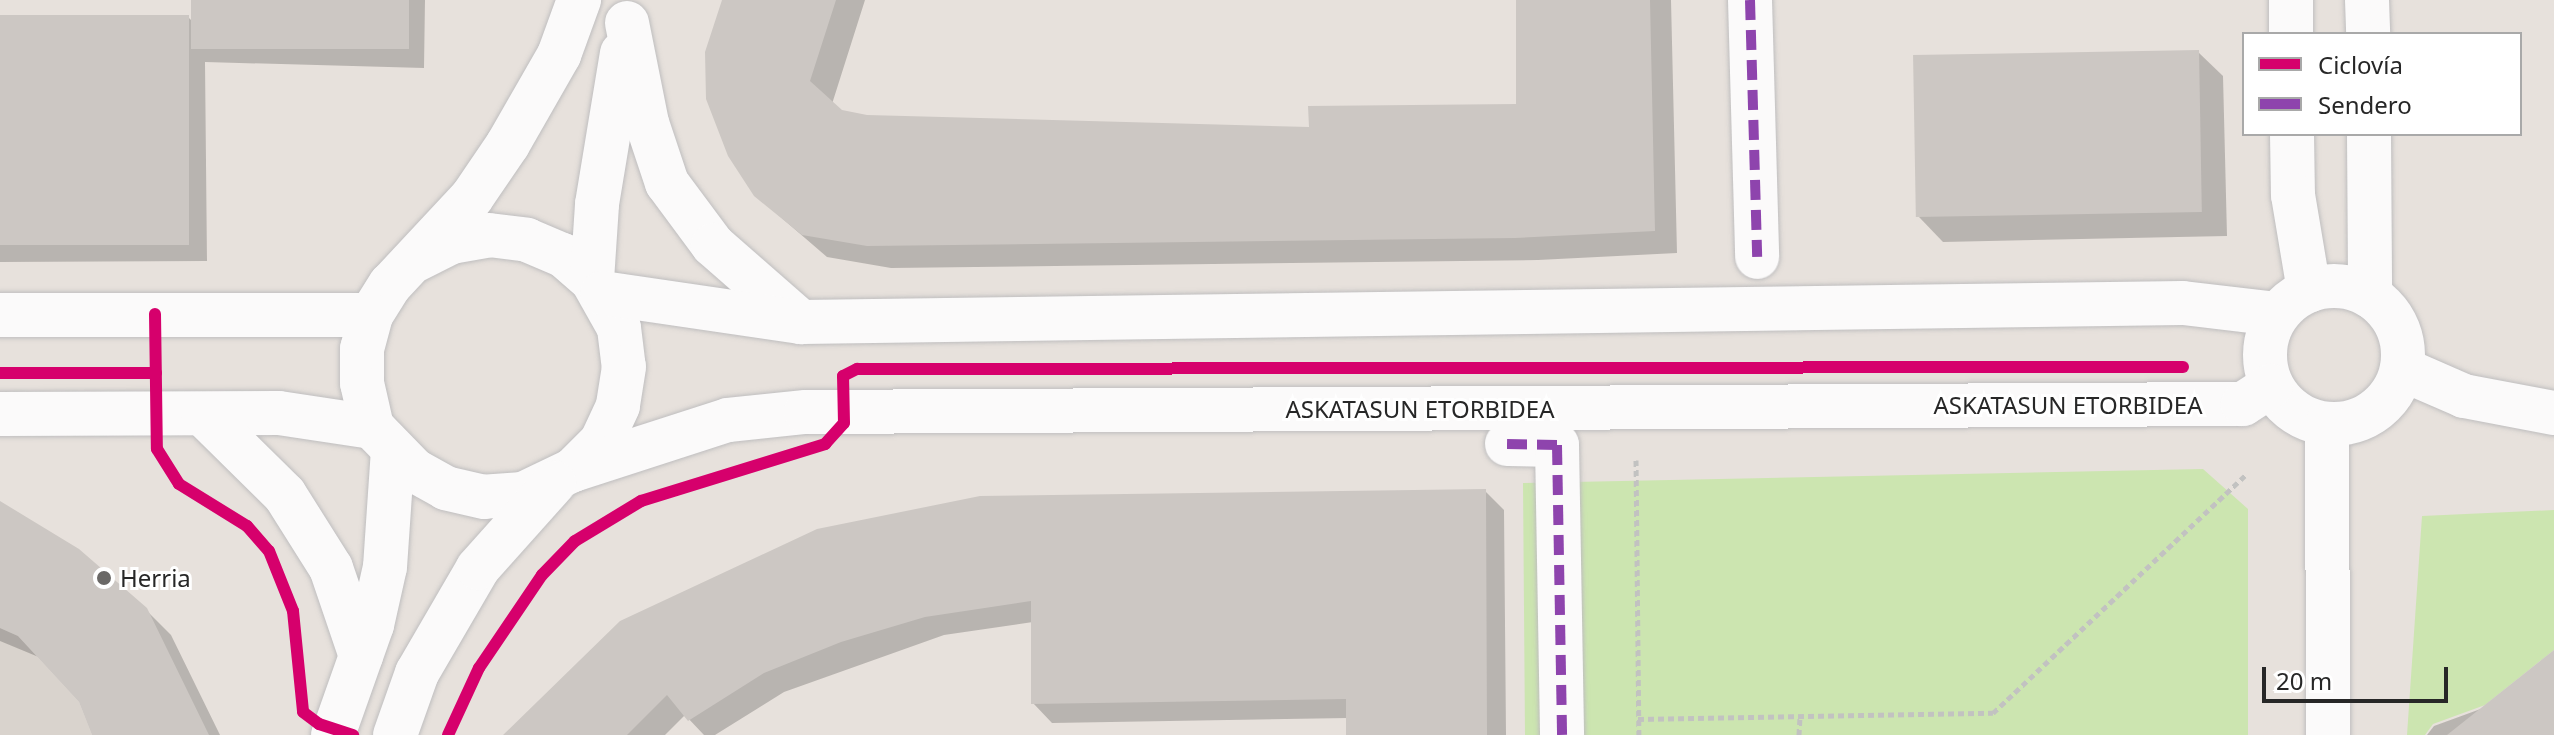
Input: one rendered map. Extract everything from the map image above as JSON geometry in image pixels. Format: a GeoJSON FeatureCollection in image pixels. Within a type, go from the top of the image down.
{"type":"FeatureCollection","features":[{"type":"Feature","properties":{"kind":"street"},"geometry":{"type":"LineString","coordinates":[[333,735],[361,656],[385,567],[383,439],[362,360],[371,315],[390,285],[472,197],[508,144],[559,55],[579,0]]}},
{"type":"Feature","properties":{"kind":"street"},"geometry":{"type":"LineString","coordinates":[[1750,0],[1757,257]]}},
{"type":"Feature","properties":{"kind":"street"},"geometry":{"type":"LineString","coordinates":[[2291,0],[2291,32]]}},
{"type":"Feature","properties":{"kind":"street"},"geometry":{"type":"LineString","coordinates":[[2367,0],[2368,32]]}},
{"type":"Feature","properties":{"kind":"street"},"geometry":{"type":"LineString","coordinates":[[597,287],[597,204],[632,12]]}},
{"type":"Feature","properties":{"kind":"street"},"geometry":{"type":"LineString","coordinates":[[632,12],[647,123],[667,183],[713,245],[801,322]]}},
{"type":"Feature","properties":{"kind":"street"},"geometry":{"type":"LineString","coordinates":[[597,287],[801,322],[2293,302],[2339,286],[2370,296],[2394,319],[2404,352],[2402,369],[2383,404],[2347,424],[2327,425],[2294,412],[2271,386],[2264,349],[2293,302],[2292,136]]}},
{"type":"Feature","properties":{"kind":"street"},"geometry":{"type":"LineString","coordinates":[[2369,136],[2370,296]]}},
{"type":"Feature","properties":{"kind":"street"},"geometry":{"type":"LineString","coordinates":[[395,735],[417,673],[478,568],[601,442],[618,406],[624,367],[619,328],[597,287],[563,255],[527,240],[489,235],[451,242],[416,260]]}},
{"type":"Feature","properties":{"kind":"street"},"geometry":{"type":"LineString","coordinates":[[0,315],[371,315]]}},
{"type":"Feature","properties":{"kind":"street"},"geometry":{"type":"LineString","coordinates":[[2402,369],[2464,396],[2554,413]]}},
{"type":"Feature","properties":{"kind":"street","name":"ASKATASUN ETORBIDEA"},"geometry":{"type":"LineString","coordinates":[[566,475],[728,420],[806,412],[2243,404],[2271,386]]}},
{"type":"Feature","properties":{"kind":"street"},"geometry":{"type":"LineString","coordinates":[[0,414],[279,413],[383,439],[415,471],[446,488],[484,497],[523,494],[566,475]]}},
{"type":"Feature","properties":{"kind":"street"},"geometry":{"type":"LineString","coordinates":[[203,414],[285,495],[331,568],[361,656]]}},
{"type":"Feature","properties":{"kind":"street"},"geometry":{"type":"LineString","coordinates":[[2327,425],[2328,735]]}},
{"type":"Feature","properties":{"kind":"street","name":"ASKATASUN ETORBIDEA"},"geometry":{"type":"LineString","coordinates":[[1507,444],[1557,445],[1562,735]]}},
{"type":"Feature","properties":{"kind":"path"},"geometry":{"type":"LineString","coordinates":[[1636,459],[1639,735]]}},
{"type":"Feature","properties":{"kind":"path"},"geometry":{"type":"LineString","coordinates":[[1638,719],[1993,713],[2246,475]]}},
{"type":"Feature","properties":{"kind":"path"},"geometry":{"type":"LineString","coordinates":[[1799,735],[1800,716]]}},
{"type":"Feature","properties":{"kind":"green space"},"geometry":{"type":"Polygon","coordinates":[[[2203,469],[2248,509],[2248,735],[1525,735],[1523,483],[2203,469]]]}},
{"type":"Feature","properties":{"kind":"green space"},"geometry":{"type":"Polygon","coordinates":[[[2554,510],[2554,650],[2485,705],[2433,724],[2425,735],[2407,735],[2422,516],[2554,510]]]}},
{"type":"Feature","properties":{"kind":"shaded area"},"geometry":{"type":"Polygon","coordinates":[[[0,628],[18,636],[79,702],[92,735],[0,735],[0,628]]]}},
{"type":"Feature","properties":{"kind":"building"},"geometry":{"type":"Polygon","coordinates":[[[191,0],[409,0],[409,49],[191,49],[191,0]]]}},
{"type":"Feature","properties":{"kind":"building"},"geometry":{"type":"Polygon","coordinates":[[[722,0],[836,0],[810,81],[842,110],[867,115],[1309,127],[1308,106],[1516,104],[1516,0],[1650,0],[1655,231],[1515,238],[867,246],[802,235],[754,196],[728,156],[706,99],[705,52],[722,0]]]}},
{"type":"Feature","properties":{"kind":"building"},"geometry":{"type":"Polygon","coordinates":[[[0,15],[189,15],[189,245],[0,245],[0,15]]]}},
{"type":"Feature","properties":{"kind":"building"},"geometry":{"type":"Polygon","coordinates":[[[2199,50],[2202,212],[1916,217],[1913,55],[2199,50]]]}},
{"type":"Feature","properties":{"kind":"building"},"geometry":{"type":"Polygon","coordinates":[[[1486,489],[1487,735],[1346,735],[1346,699],[1031,704],[1031,601],[925,617],[841,642],[764,673],[688,721],[667,695],[627,735],[503,735],[620,621],[817,529],[980,496],[1486,489]]]}},
{"type":"Feature","properties":{"kind":"building"},"geometry":{"type":"Polygon","coordinates":[[[0,501],[79,549],[147,608],[209,735],[92,735],[79,702],[18,636],[0,628],[0,501]]]}},
{"type":"Feature","properties":{"kind":"building"},"geometry":{"type":"Polygon","coordinates":[[[2554,650],[2554,735],[2447,735],[2554,650]]]}},
{"type":"Feature","properties":{"kind":"marked path"},"geometry":{"type":"LineString","coordinates":[[1750,0],[1757,257]]}},
{"type":"Feature","properties":{"kind":"marked path"},"geometry":{"type":"LineString","coordinates":[[1507,444],[1557,445],[1562,735]]}},
{"type":"Feature","properties":{"kind":"cycle path"},"geometry":{"type":"LineString","coordinates":[[155,314],[157,449],[179,484],[247,526],[269,551],[293,611],[303,712],[319,724],[353,735]]}},
{"type":"Feature","properties":{"kind":"cycle path"},"geometry":{"type":"LineString","coordinates":[[448,735],[479,668],[542,575],[575,541],[641,501],[825,444],[844,423],[843,376],[857,369],[2183,367]]}},
{"type":"Feature","properties":{"kind":"cycle path"},"geometry":{"type":"LineString","coordinates":[[0,373],[156,373]]}},
{"type":"Feature","properties":{"kind":"place","name":"Herria"},"geometry":{"type":"Point","coordinates":[104,578]}}]}
